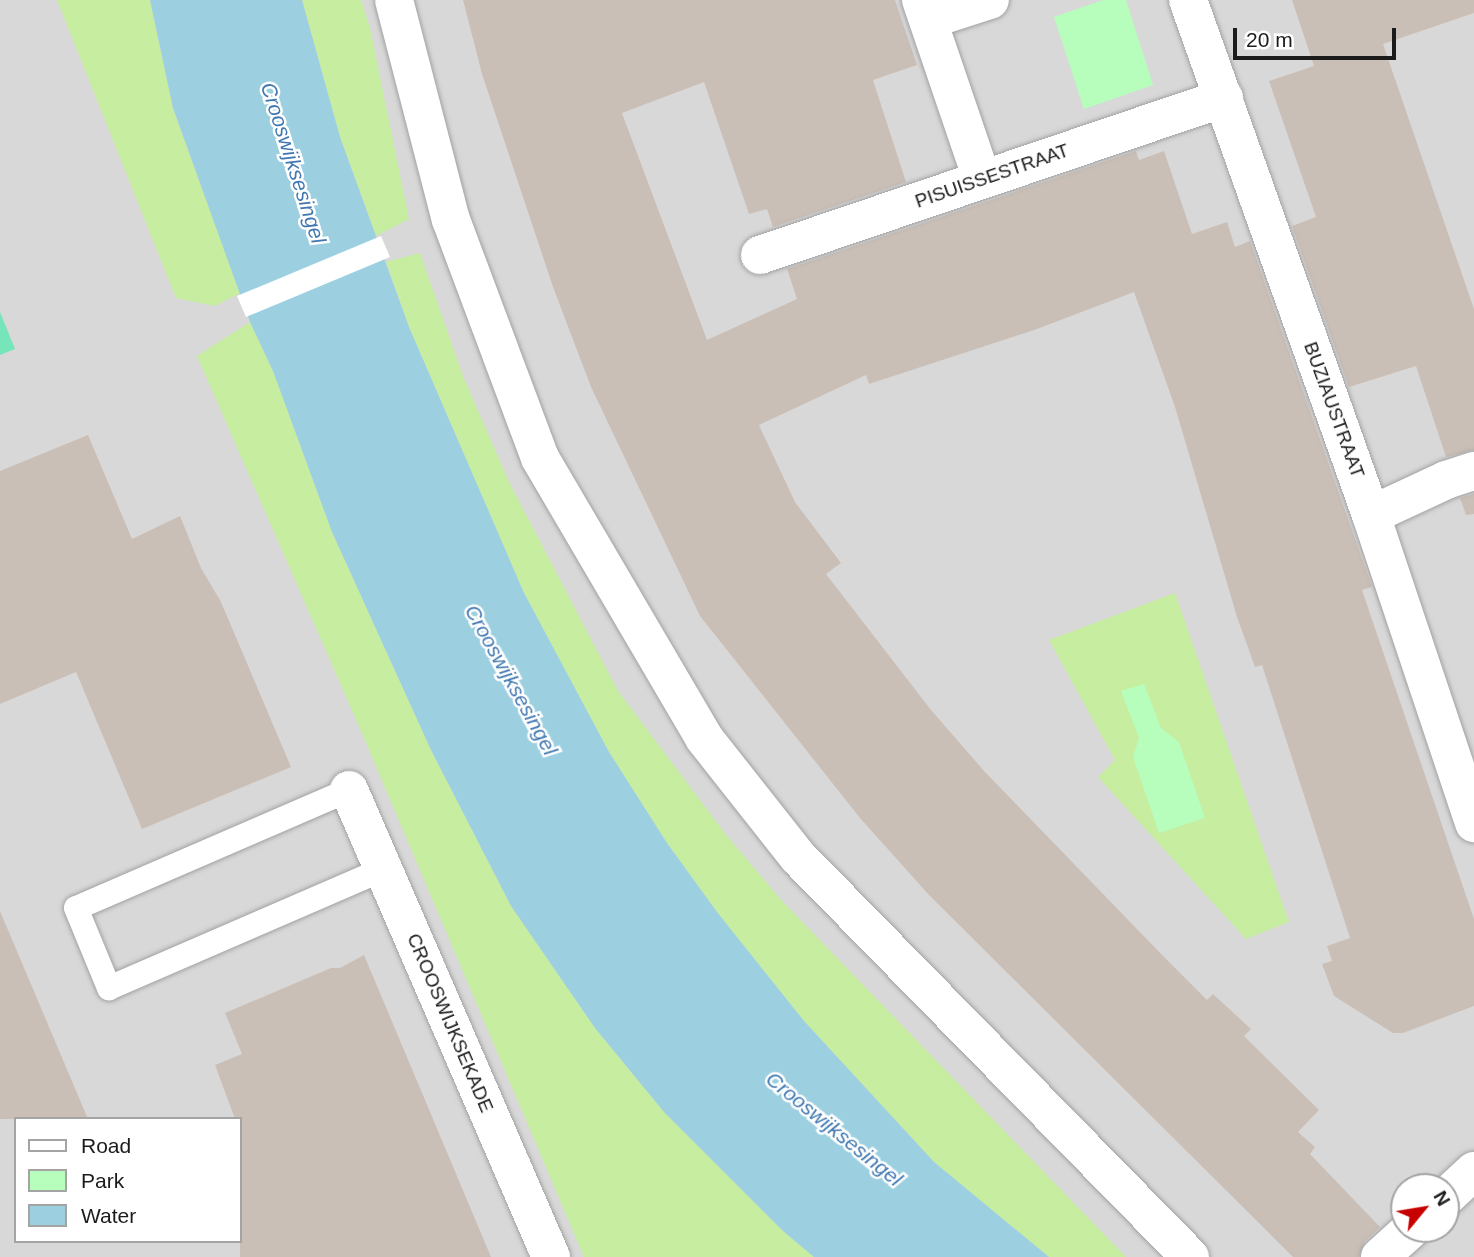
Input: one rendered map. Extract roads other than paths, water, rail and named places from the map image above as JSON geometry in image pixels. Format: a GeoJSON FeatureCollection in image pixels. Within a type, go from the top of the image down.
{"type":"FeatureCollection","features":[{"type":"Feature","properties":{"kind":"street"},"geometry":{"type":"LineString","coordinates":[[394,0],[451,220],[540,458],[704,738],[798,857],[1190,1257]]}},
{"type":"Feature","properties":{"kind":"street"},"geometry":{"type":"LineString","coordinates":[[982,179],[924,10],[990,0]]}},
{"type":"Feature","properties":{"kind":"street","name":"BUZIAUSTRAAT"},"geometry":{"type":"LineString","coordinates":[[1188,0],[1371,515],[1474,822]]}},
{"type":"Feature","properties":{"kind":"street","name":"PISUISSESTRAAT"},"geometry":{"type":"LineString","coordinates":[[760,254],[1224,98]]}},
{"type":"Feature","properties":{"kind":"street"},"geometry":{"type":"LineString","coordinates":[[1371,515],[1446,480],[1474,471]]}},
{"type":"Feature","properties":{"kind":"street","name":"CROOSWIJKSEKADE"},"geometry":{"type":"LineString","coordinates":[[349,790],[551,1257]]}},
{"type":"Feature","properties":{"kind":"street"},"geometry":{"type":"LineString","coordinates":[[1460,1184],[1474,1171]]}},
{"type":"Feature","properties":{"kind":"street"},"geometry":{"type":"LineString","coordinates":[[1380,1257],[1396,1243]]}},
{"type":"Feature","properties":{"kind":"lane"},"geometry":{"type":"LineString","coordinates":[[349,790],[76,908],[109,988],[384,869]]}},
{"type":"Feature","properties":{"kind":"water","name":"Crooswijksesingel"},"geometry":{"type":"Polygon","coordinates":[[[150,0],[302,0],[340,137],[409,327],[524,593],[609,752],[667,843],[717,912],[804,1021],[934,1162],[1049,1257],[814,1257],[783,1231],[664,1112],[595,1028],[511,906],[431,750],[332,532],[273,371],[250,322],[173,108],[150,0]]]}}]}
